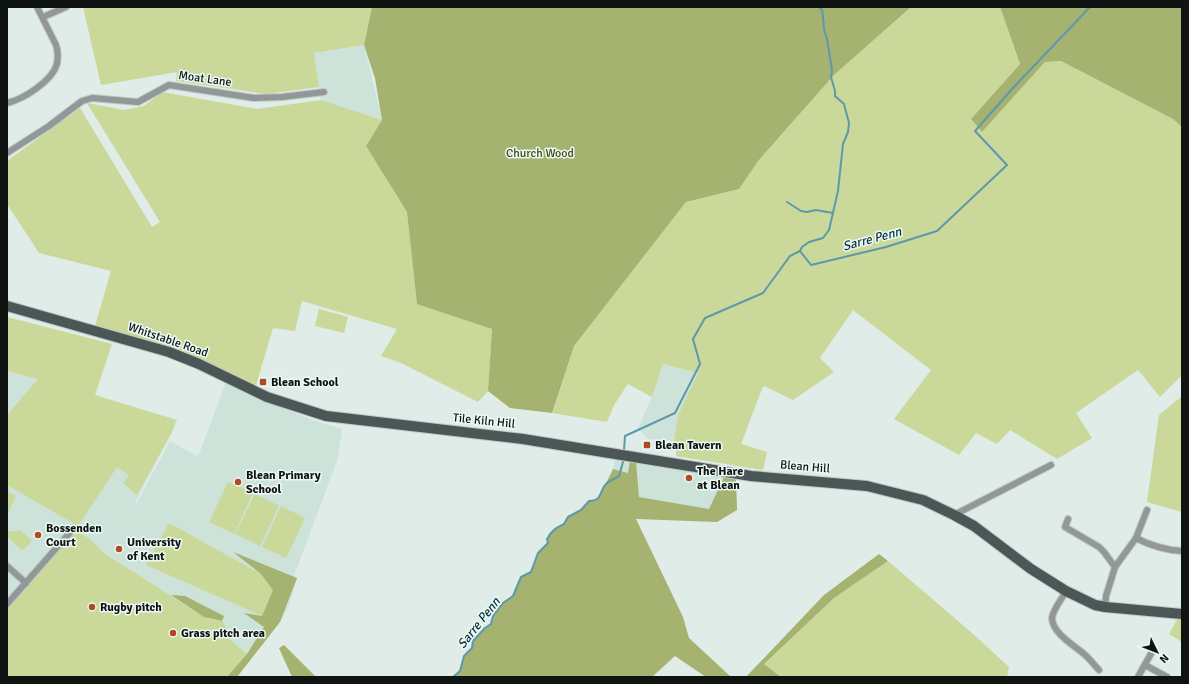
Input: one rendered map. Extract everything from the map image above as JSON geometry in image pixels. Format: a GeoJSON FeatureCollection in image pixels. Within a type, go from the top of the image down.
{"type":"FeatureCollection","features":[{"type":"Feature","properties":{"kind":"main road","name":"Whitstable Road"},"geometry":{"type":"LineString","coordinates":[[7,306],[169,352],[199,364],[267,397],[316,412]]}},
{"type":"Feature","properties":{"kind":"main road","name":"Tile Kiln Hill"},"geometry":{"type":"LineString","coordinates":[[316,412],[326,416],[345,419],[523,438],[551,444],[569,445],[649,458]]}},
{"type":"Feature","properties":{"kind":"main road","name":"Blean Hill"},"geometry":{"type":"LineString","coordinates":[[649,458],[751,476],[867,486],[923,500],[974,526],[1031,569],[1066,591],[1095,605],[1182,614]]}},
{"type":"Feature","properties":{"kind":"street"},"geometry":{"type":"LineString","coordinates":[[7,103],[20,99],[43,83],[56,64],[58,51],[56,45],[37,7]]}},
{"type":"Feature","properties":{"kind":"street"},"geometry":{"type":"LineString","coordinates":[[43,17],[66,7]]}},
{"type":"Feature","properties":{"kind":"street","name":"Moat Lane"},"geometry":{"type":"LineString","coordinates":[[7,154],[82,101],[92,98],[122,102],[138,102],[169,86],[254,98],[282,97],[324,92]]}},
{"type":"Feature","properties":{"kind":"street"},"geometry":{"type":"LineString","coordinates":[[954,515],[1051,465]]}},
{"type":"Feature","properties":{"kind":"street"},"geometry":{"type":"LineString","coordinates":[[1106,607],[1106,596],[1115,567],[1136,538],[1147,510]]}},
{"type":"Feature","properties":{"kind":"street"},"geometry":{"type":"LineString","coordinates":[[1068,519],[1065,526],[1099,547],[1115,567]]}},
{"type":"Feature","properties":{"kind":"street"},"geometry":{"type":"LineString","coordinates":[[7,604],[74,528]]}},
{"type":"Feature","properties":{"kind":"street"},"geometry":{"type":"LineString","coordinates":[[1136,538],[1157,548],[1170,551],[1182,551]]}},
{"type":"Feature","properties":{"kind":"street"},"geometry":{"type":"LineString","coordinates":[[7,566],[26,583]]}},
{"type":"Feature","properties":{"kind":"street"},"geometry":{"type":"LineString","coordinates":[[1066,591],[1054,612],[1052,621],[1054,626],[1099,670]]}},
{"type":"Feature","properties":{"kind":"street"},"geometry":{"type":"LineString","coordinates":[[1138,677],[1153,650]]}},
{"type":"Feature","properties":{"kind":"street"},"geometry":{"type":"LineString","coordinates":[[1145,665],[1167,677]]}},
{"type":"Feature","properties":{"kind":"shaded area"},"geometry":{"type":"Polygon","coordinates":[[[364,45],[382,120],[321,100],[314,53],[364,45]]]}},
{"type":"Feature","properties":{"kind":"shaded area"},"geometry":{"type":"Polygon","coordinates":[[[663,364],[698,373],[678,415],[674,441],[648,439],[638,428],[652,397],[663,364]]]}},
{"type":"Feature","properties":{"kind":"shaded area","name":"University of Kent"},"geometry":{"type":"Polygon","coordinates":[[[7,371],[178,420],[135,503],[136,504],[170,441],[198,457],[226,382],[268,402],[315,421],[342,429],[337,461],[294,576],[297,578],[296,583],[287,610],[280,622],[237,677],[7,677],[7,371]]]}},
{"type":"Feature","properties":{"kind":"shaded area"},"geometry":{"type":"Polygon","coordinates":[[[615,458],[630,460],[628,473],[613,469],[615,458]]]}},
{"type":"Feature","properties":{"kind":"shaded area"},"geometry":{"type":"Polygon","coordinates":[[[636,461],[724,477],[709,509],[639,497],[636,461]]]}},
{"type":"Feature","properties":{"kind":"green space"},"geometry":{"type":"Polygon","coordinates":[[[83,7],[372,7],[364,45],[314,53],[319,87],[266,94],[176,81],[177,72],[101,85],[83,7]]]}},
{"type":"Feature","properties":{"kind":"green space","name":"Church Wood"},"geometry":{"type":"Polygon","coordinates":[[[372,7],[911,7],[834,75],[759,160],[739,189],[686,202],[574,346],[552,413],[510,408],[488,391],[492,329],[417,304],[407,212],[366,146],[382,120],[375,78],[364,45],[372,7]]]}},
{"type":"Feature","properties":{"kind":"green space"},"geometry":{"type":"Polygon","coordinates":[[[911,7],[1000,7],[1020,64],[971,119],[982,132],[1045,62],[1061,61],[1173,119],[1182,127],[1182,375],[1160,397],[1138,370],[1076,413],[1092,438],[1057,459],[1010,430],[997,444],[976,433],[959,455],[894,419],[931,370],[853,310],[820,358],[834,372],[793,400],[764,386],[762,389],[741,444],[767,452],[763,470],[676,456],[676,449],[673,448],[678,415],[698,373],[663,364],[652,397],[628,384],[614,405],[607,422],[552,413],[574,346],[686,202],[739,189],[759,160],[834,75],[911,7]]]}},
{"type":"Feature","properties":{"kind":"green space"},"geometry":{"type":"Polygon","coordinates":[[[1000,7],[1182,7],[1182,127],[1173,119],[1061,61],[1045,62],[982,132],[971,119],[1020,64],[1000,7]]]}},
{"type":"Feature","properties":{"kind":"green space"},"geometry":{"type":"Polygon","coordinates":[[[162,92],[257,109],[321,100],[382,120],[366,146],[407,212],[417,303],[492,329],[488,391],[478,402],[401,363],[381,356],[397,329],[302,301],[295,331],[273,328],[256,385],[213,365],[95,326],[111,271],[39,253],[7,204],[7,161],[80,108],[152,227],[160,222],[87,103],[124,110],[144,106],[162,92]]]}},
{"type":"Feature","properties":{"kind":"green space"},"geometry":{"type":"Polygon","coordinates":[[[319,309],[348,317],[344,333],[315,326],[319,309]]]}},
{"type":"Feature","properties":{"kind":"green space"},"geometry":{"type":"Polygon","coordinates":[[[7,317],[112,344],[95,395],[176,420],[172,432],[137,495],[123,483],[129,475],[117,467],[78,526],[7,485],[7,415],[38,379],[7,371],[7,317]]]}},
{"type":"Feature","properties":{"kind":"green space"},"geometry":{"type":"Polygon","coordinates":[[[1182,396],[1182,512],[1147,502],[1159,415],[1182,396]]]}},
{"type":"Feature","properties":{"kind":"green space"},"geometry":{"type":"Polygon","coordinates":[[[630,460],[636,461],[639,497],[709,509],[724,477],[736,478],[737,510],[717,522],[636,519],[683,617],[689,638],[731,677],[706,677],[675,656],[652,677],[453,677],[460,671],[464,656],[472,648],[473,641],[485,628],[491,624],[493,616],[503,603],[513,596],[521,577],[531,572],[538,553],[547,543],[547,539],[551,534],[556,528],[564,524],[568,517],[581,510],[589,501],[595,501],[599,498],[613,469],[628,473],[630,460]]]}},
{"type":"Feature","properties":{"kind":"green space"},"geometry":{"type":"Polygon","coordinates":[[[228,482],[253,493],[234,534],[209,522],[228,482]]]}},
{"type":"Feature","properties":{"kind":"green space"},"geometry":{"type":"Polygon","coordinates":[[[7,491],[16,496],[7,515],[7,491]]]}},
{"type":"Feature","properties":{"kind":"green space"},"geometry":{"type":"Polygon","coordinates":[[[255,494],[279,506],[260,546],[235,534],[255,494]]]}},
{"type":"Feature","properties":{"kind":"green space"},"geometry":{"type":"Polygon","coordinates":[[[281,506],[305,518],[286,558],[262,547],[281,506]]]}},
{"type":"Feature","properties":{"kind":"green space"},"geometry":{"type":"Polygon","coordinates":[[[169,523],[261,574],[273,589],[262,616],[146,565],[169,523]]]}},
{"type":"Feature","properties":{"kind":"green space"},"geometry":{"type":"Polygon","coordinates":[[[19,529],[31,540],[31,542],[22,550],[7,537],[7,531],[17,531],[19,529]]]}},
{"type":"Feature","properties":{"kind":"green space"},"geometry":{"type":"Polygon","coordinates":[[[78,533],[89,538],[102,552],[204,617],[222,621],[227,629],[228,638],[247,654],[227,677],[7,677],[7,610],[71,537],[78,533]]]}},
{"type":"Feature","properties":{"kind":"green space"},"geometry":{"type":"Polygon","coordinates":[[[233,552],[297,578],[280,622],[237,677],[227,677],[247,654],[264,627],[244,613],[262,616],[273,590],[261,574],[233,552]]]}},
{"type":"Feature","properties":{"kind":"green space"},"geometry":{"type":"Polygon","coordinates":[[[879,554],[888,561],[834,598],[764,664],[781,677],[746,677],[824,595],[879,554]]]}},
{"type":"Feature","properties":{"kind":"green space"},"geometry":{"type":"Polygon","coordinates":[[[888,561],[1009,667],[1007,677],[781,677],[764,664],[834,598],[888,561]]]}},
{"type":"Feature","properties":{"kind":"green space"},"geometry":{"type":"Polygon","coordinates":[[[171,595],[185,596],[224,616],[222,621],[204,617],[171,595]]]}},
{"type":"Feature","properties":{"kind":"green space"},"geometry":{"type":"Polygon","coordinates":[[[1178,618],[1182,620],[1182,642],[1169,634],[1178,618]]]}},
{"type":"Feature","properties":{"kind":"green space"},"geometry":{"type":"Polygon","coordinates":[[[284,645],[316,677],[292,677],[279,648],[284,645]]]}},
{"type":"Feature","properties":{"kind":"waterway","name":"Sarre Penn"},"geometry":{"type":"LineString","coordinates":[[624,450],[625,436],[675,413],[700,364],[693,339],[705,318],[763,293],[790,256],[800,251],[802,247],[809,242],[823,238],[829,230],[838,191],[843,144],[848,132],[849,123],[844,104],[835,96],[822,10],[819,7]]}},
{"type":"Feature","properties":{"kind":"waterway","name":"Sarre Penn"},"geometry":{"type":"LineString","coordinates":[[800,251],[811,265],[886,247],[937,231],[1007,165],[975,131],[1012,89],[1090,7]]}},
{"type":"Feature","properties":{"kind":"waterway"},"geometry":{"type":"LineString","coordinates":[[787,202],[801,211],[807,212],[816,210],[833,213]]}},
{"type":"Feature","properties":{"kind":"waterway","name":"Sarre Penn"},"geometry":{"type":"LineString","coordinates":[[453,677],[460,671],[464,656],[472,648],[473,641],[485,628],[491,624],[493,616],[503,603],[513,596],[521,577],[531,572],[538,553],[548,543],[547,539],[551,533],[556,528],[564,524],[568,517],[581,510],[589,501],[597,499],[606,484],[619,476],[623,462]]}},
{"type":"Feature","properties":{"kind":"place","name":"Blean School"},"geometry":{"type":"Point","coordinates":[263,382]}},
{"type":"Feature","properties":{"kind":"place","name":"Blean Tavern"},"geometry":{"type":"Point","coordinates":[647,445]}},
{"type":"Feature","properties":{"kind":"place","name":"The Hare at Blean"},"geometry":{"type":"Point","coordinates":[689,478]}},
{"type":"Feature","properties":{"kind":"place","name":"Blean Primary School"},"geometry":{"type":"Point","coordinates":[238,482]}},
{"type":"Feature","properties":{"kind":"place","name":"Bossenden Court"},"geometry":{"type":"Point","coordinates":[38,535]}},
{"type":"Feature","properties":{"kind":"place","name":"University of Kent"},"geometry":{"type":"Point","coordinates":[119,549]}},
{"type":"Feature","properties":{"kind":"place","name":"Rugby pitch"},"geometry":{"type":"Point","coordinates":[92,607]}},
{"type":"Feature","properties":{"kind":"place","name":"Grass pitch area"},"geometry":{"type":"Point","coordinates":[173,633]}}]}
